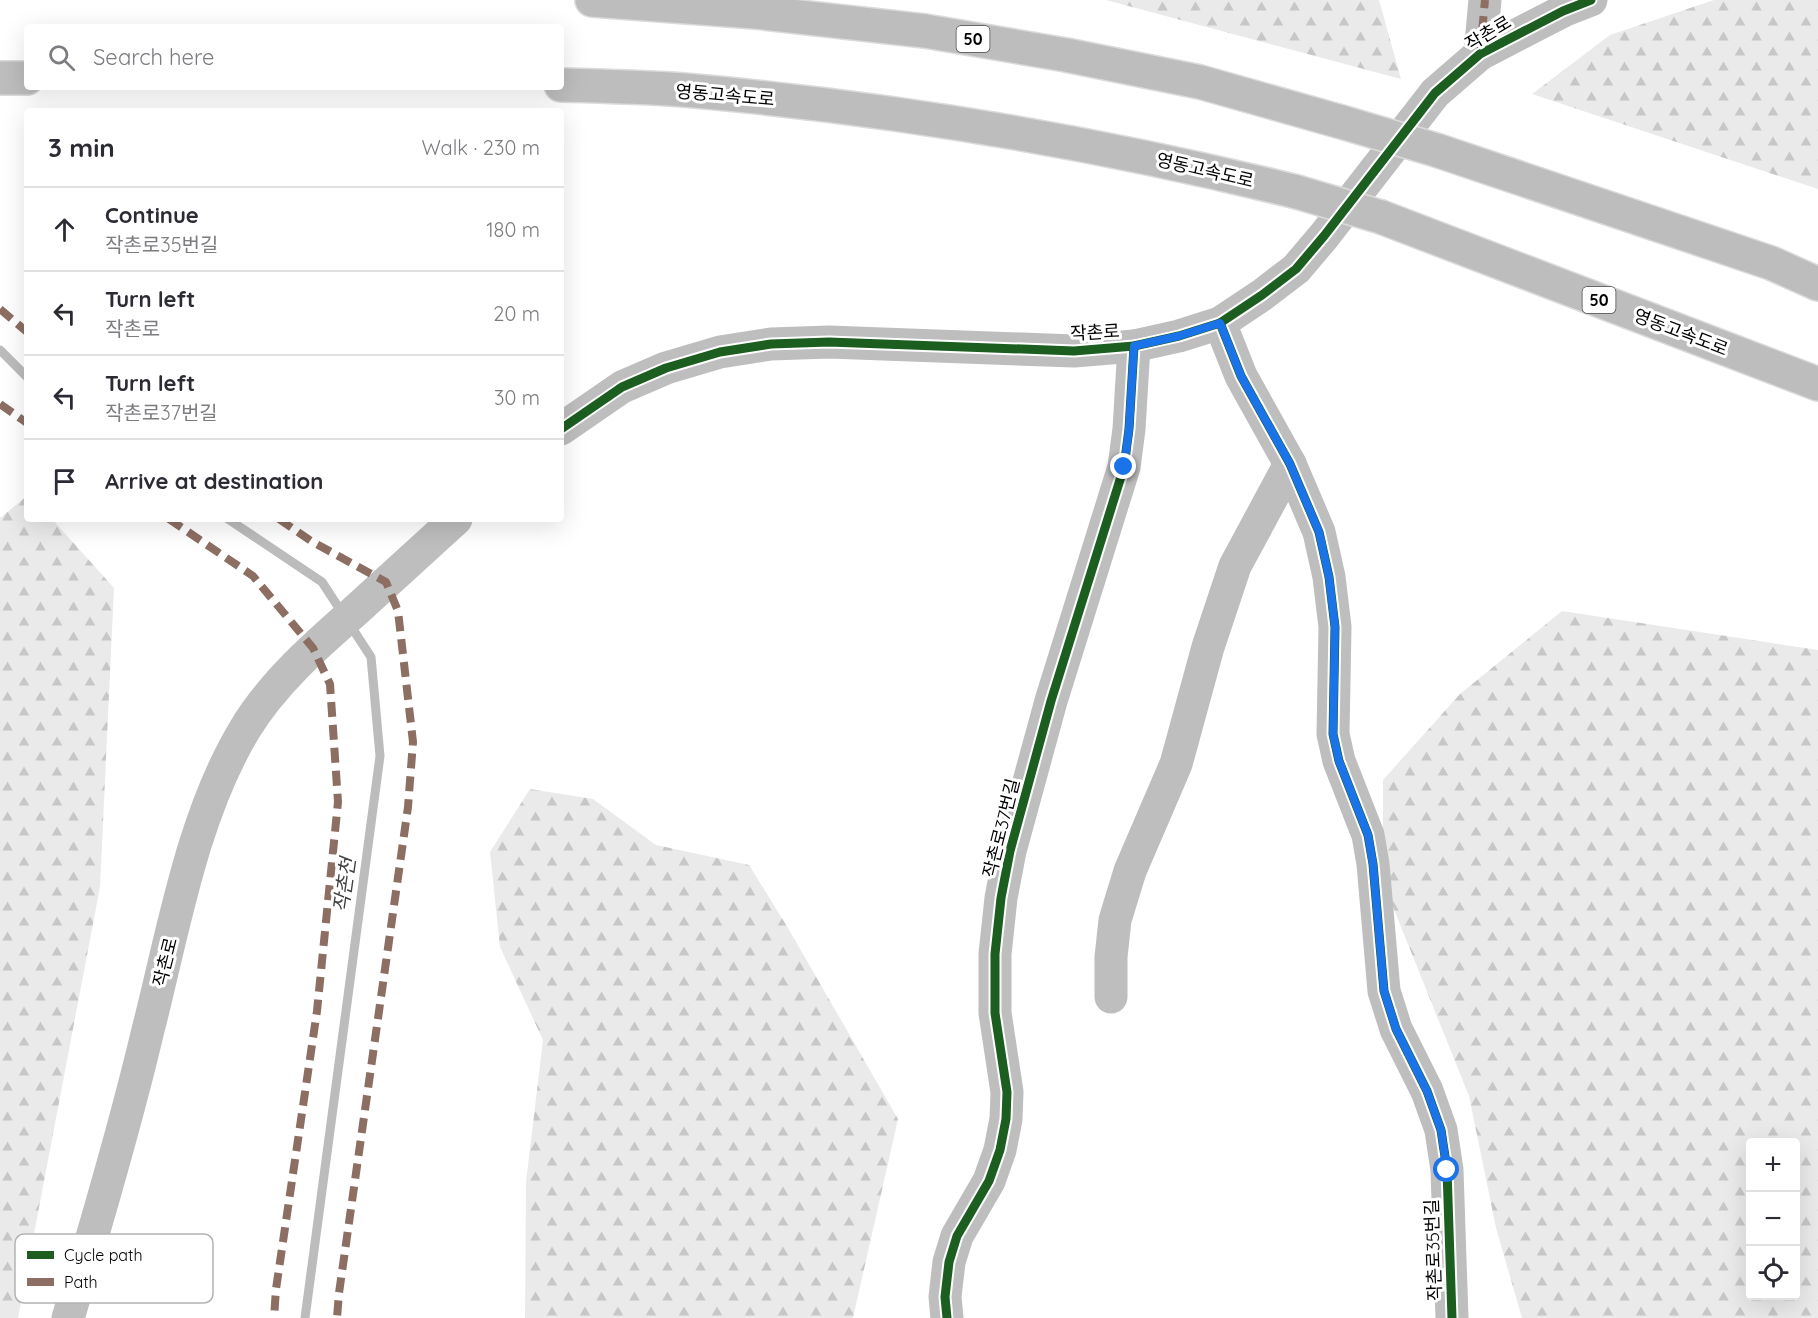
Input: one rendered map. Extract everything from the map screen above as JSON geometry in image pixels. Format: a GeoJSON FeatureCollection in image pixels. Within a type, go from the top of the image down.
{"type":"FeatureCollection","features":[{"type":"Feature","properties":{"kind":"highway","name":"50"},"geometry":{"type":"LineString","coordinates":[[592,0],[755,12],[925,31],[1065,55],[1200,82],[1436,150],[1771,263],[1818,284]]}},
{"type":"Feature","properties":{"kind":"highway"},"geometry":{"type":"LineString","coordinates":[[0,78],[24,78]]}},
{"type":"Feature","properties":{"kind":"highway","name":"영동고속도로"},"geometry":{"type":"LineString","coordinates":[[564,85],[681,90],[937,120],[1090,145],[1202,168],[1297,192],[1381,217],[1818,384]]}},
{"type":"Feature","properties":{"kind":"street"},"geometry":{"type":"LineString","coordinates":[[1480,54],[1485,0]]}},
{"type":"Feature","properties":{"kind":"street","name":"작촌로"},"geometry":{"type":"LineString","coordinates":[[564,427],[622,387],[666,368],[720,351],[771,344],[830,342],[1074,351],[1134,346],[1179,336],[1220,323],[1262,296],[1296,269],[1435,93],[1480,54],[1563,11],[1591,0]]}},
{"type":"Feature","properties":{"kind":"street","name":"작촌로35번길"},"geometry":{"type":"LineString","coordinates":[[1220,323],[1241,376],[1290,464],[1319,532],[1329,577],[1335,627],[1333,734],[1339,761],[1370,844],[1384,991],[1396,1029],[1427,1091],[1441,1130],[1447,1170],[1452,1318]]}},
{"type":"Feature","properties":{"kind":"street","name":"작촌로37번길"},"geometry":{"type":"LineString","coordinates":[[947,1318],[945,1297],[949,1263],[957,1236],[989,1181],[1000,1150],[1006,1119],[1007,1092],[995,1013],[995,954],[1010,851],[1052,701],[1124,467],[1129,429],[1134,346]]}},
{"type":"Feature","properties":{"kind":"street"},"geometry":{"type":"LineString","coordinates":[[1111,997],[1111,957],[1115,920],[1130,871],[1176,764],[1208,647],[1235,566],[1290,464]]}},
{"type":"Feature","properties":{"kind":"street","name":"작촌로"},"geometry":{"type":"LineString","coordinates":[[93,1234],[123,1132],[186,879],[203,821],[245,729],[280,683],[325,638],[453,522]]}},
{"type":"Feature","properties":{"kind":"street","name":"작촌로"},"geometry":{"type":"LineString","coordinates":[[68,1318],[72,1303]]}},
{"type":"Feature","properties":{"kind":"green space"},"geometry":{"type":"Polygon","coordinates":[[[1106,0],[1379,0],[1401,79],[1106,0]]]}},
{"type":"Feature","properties":{"kind":"green space"},"geometry":{"type":"Polygon","coordinates":[[[1714,0],[1818,0],[1818,189],[1532,94],[1610,35],[1714,0]]]}},
{"type":"Feature","properties":{"kind":"green space"},"geometry":{"type":"Polygon","coordinates":[[[24,498],[24,522],[55,522],[114,588],[100,887],[34,1234],[15,1234],[15,1303],[21,1303],[18,1318],[0,1318],[0,518],[24,498]]]}},
{"type":"Feature","properties":{"kind":"green space"},"geometry":{"type":"Polygon","coordinates":[[[1562,611],[1818,650],[1818,1318],[1522,1318],[1496,1228],[1469,1096],[1383,882],[1383,780],[1460,694],[1562,611]]]}},
{"type":"Feature","properties":{"kind":"green space"},"geometry":{"type":"Polygon","coordinates":[[[530,789],[593,799],[656,845],[749,865],[788,928],[898,1119],[853,1318],[525,1318],[526,1182],[543,1040],[500,947],[490,852],[530,789]]]}},
{"type":"Feature","properties":{"kind":"waterway","name":"작촌천"},"geometry":{"type":"LineString","coordinates":[[0,350],[24,374]]}},
{"type":"Feature","properties":{"kind":"waterway","name":"작촌천"},"geometry":{"type":"LineString","coordinates":[[232,522],[322,582],[371,657],[380,756],[305,1318]]}},
{"type":"Feature","properties":{"kind":"marked path"},"geometry":{"type":"LineString","coordinates":[[1480,54],[1485,0]]}},
{"type":"Feature","properties":{"kind":"marked path"},"geometry":{"type":"LineString","coordinates":[[0,309],[24,329]]}},
{"type":"Feature","properties":{"kind":"marked path"},"geometry":{"type":"LineString","coordinates":[[0,404],[24,421]]}},
{"type":"Feature","properties":{"kind":"marked path"},"geometry":{"type":"LineString","coordinates":[[173,522],[253,576],[313,648],[330,684],[338,802],[317,1011],[276,1289],[274,1318]]}},
{"type":"Feature","properties":{"kind":"marked path"},"geometry":{"type":"LineString","coordinates":[[283,522],[311,541],[386,582],[398,611],[413,742],[408,807],[337,1318]]}},
{"type":"Feature","properties":{"kind":"cycle path"},"geometry":{"type":"LineString","coordinates":[[564,427],[622,387],[666,368],[720,352],[771,344],[829,342],[1074,351],[1134,346],[1179,336],[1220,323],[1296,269],[1435,93],[1480,54],[1563,11],[1591,0]]}},
{"type":"Feature","properties":{"kind":"cycle path"},"geometry":{"type":"LineString","coordinates":[[1220,323],[1241,376],[1290,464],[1319,532],[1329,577],[1335,627],[1333,734],[1339,761],[1368,835],[1373,864],[1384,991],[1396,1029],[1427,1091],[1441,1130],[1447,1170],[1452,1318]]}},
{"type":"Feature","properties":{"kind":"cycle path"},"geometry":{"type":"LineString","coordinates":[[947,1318],[945,1297],[949,1262],[957,1236],[989,1181],[1000,1150],[1006,1119],[1007,1092],[995,1013],[995,954],[1001,898],[1010,851],[1051,701],[1124,467],[1129,429],[1134,346]]}},
{"type":"Feature","properties":{"kind":"route"},"geometry":{"type":"LineString","coordinates":[[1124,467],[1129,429],[1134,346],[1179,336],[1220,323],[1241,376],[1290,464],[1319,532],[1329,577],[1335,627],[1333,734],[1339,761],[1368,835],[1373,864],[1384,991],[1396,1029],[1427,1091],[1441,1130],[1447,1170]]}}]}
